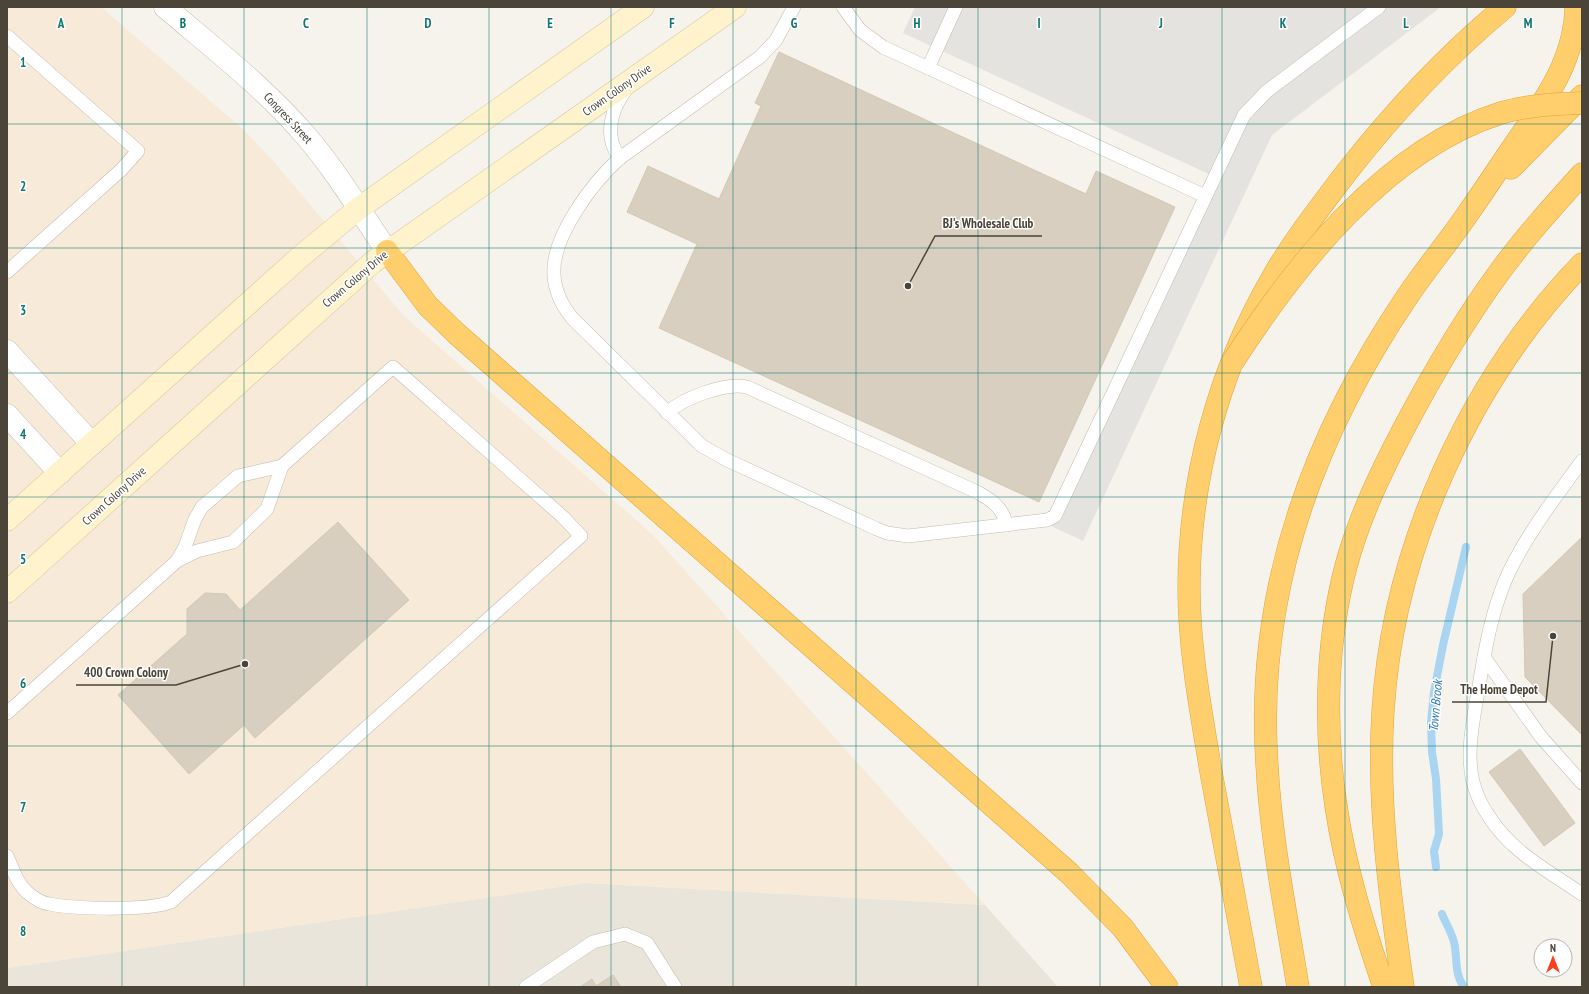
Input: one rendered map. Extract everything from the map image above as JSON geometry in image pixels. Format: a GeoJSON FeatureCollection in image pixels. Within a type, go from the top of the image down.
{"type":"FeatureCollection","features":[{"type":"Feature","properties":{"kind":"highway"},"geometry":{"type":"LineString","coordinates":[[1251,987],[1199,700],[1190,620],[1190,540],[1198,479],[1210,430],[1232,363],[1257,307],[1275,273],[1301,233],[1360,154],[1425,82],[1505,7]]}},
{"type":"Feature","properties":{"kind":"highway"},"geometry":{"type":"LineString","coordinates":[[1298,987],[1273,826],[1266,763],[1266,683],[1271,627],[1283,564],[1297,517],[1325,446],[1356,382],[1394,317],[1437,255],[1468,214],[1553,87],[1569,50],[1576,7]]}},
{"type":"Feature","properties":{"kind":"highway"},"geometry":{"type":"LineString","coordinates":[[1468,214],[1582,96]]}},
{"type":"Feature","properties":{"kind":"highway"},"geometry":{"type":"LineString","coordinates":[[1232,363],[1269,308],[1304,264],[1353,210],[1391,174],[1445,137],[1483,120],[1523,107],[1544,104],[1582,103]]}},
{"type":"Feature","properties":{"kind":"highway"},"geometry":{"type":"LineString","coordinates":[[1384,987],[1351,880],[1336,804],[1330,728],[1331,659],[1341,591],[1352,544],[1378,478],[1430,382],[1479,302],[1516,251],[1582,174]]}},
{"type":"Feature","properties":{"kind":"highway"},"geometry":{"type":"LineString","coordinates":[[387,251],[428,306],[457,334],[1074,878],[1123,928],[1167,987]]}},
{"type":"Feature","properties":{"kind":"highway"},"geometry":{"type":"LineString","coordinates":[[1403,987],[1385,820],[1382,766],[1384,703],[1398,614],[1425,520],[1442,474],[1468,421],[1488,386],[1515,345],[1544,306],[1582,264]]}},
{"type":"Feature","properties":{"kind":"street","name":"Congress Street"},"geometry":{"type":"LineString","coordinates":[[164,7],[278,105],[320,153],[387,251]]}},
{"type":"Feature","properties":{"kind":"street"},"geometry":{"type":"LineString","coordinates":[[7,520],[300,257],[358,208],[643,7]]}},
{"type":"Feature","properties":{"kind":"street","name":"Crown Colony Drive"},"geometry":{"type":"LineString","coordinates":[[7,592],[341,290],[387,251],[735,7]]}},
{"type":"Feature","properties":{"kind":"street"},"geometry":{"type":"LineString","coordinates":[[7,351],[92,444]]}},
{"type":"Feature","properties":{"kind":"street"},"geometry":{"type":"LineString","coordinates":[[7,415],[60,473]]}},
{"type":"Feature","properties":{"kind":"lane"},"geometry":{"type":"LineString","coordinates":[[794,7],[776,40],[760,57],[620,158],[591,189],[563,237],[554,263],[555,286],[562,303],[573,319],[702,446],[713,453],[887,533],[908,536],[1047,520],[1057,514],[1236,128],[1248,108],[1266,92],[1379,7]]}},
{"type":"Feature","properties":{"kind":"lane"},"geometry":{"type":"LineString","coordinates":[[843,7],[860,30],[883,47],[1205,196]]}},
{"type":"Feature","properties":{"kind":"lane"},"geometry":{"type":"LineString","coordinates":[[928,68],[956,7]]}},
{"type":"Feature","properties":{"kind":"lane"},"geometry":{"type":"LineString","coordinates":[[7,36],[138,151],[121,170],[7,272]]}},
{"type":"Feature","properties":{"kind":"lane"},"geometry":{"type":"LineString","coordinates":[[620,158],[611,143],[610,125],[618,101],[638,75]]}},
{"type":"Feature","properties":{"kind":"lane"},"geometry":{"type":"LineString","coordinates":[[7,856],[22,888],[41,902],[75,906],[143,908],[163,906],[171,902],[581,536],[563,517],[393,367],[282,466],[238,476],[202,507],[195,519],[185,547],[177,561]]}},
{"type":"Feature","properties":{"kind":"lane"},"geometry":{"type":"LineString","coordinates":[[667,413],[687,400],[723,388],[740,385],[748,387],[976,492],[996,505],[1002,513],[1006,525]]}},
{"type":"Feature","properties":{"kind":"lane"},"geometry":{"type":"LineString","coordinates":[[1582,461],[1555,498],[1510,571],[1494,611],[1484,657],[1471,741],[1473,782],[1479,800],[1487,815],[1507,840],[1520,852],[1582,894]]}},
{"type":"Feature","properties":{"kind":"lane"},"geometry":{"type":"LineString","coordinates":[[7,713],[177,561],[197,551],[234,542],[267,509],[282,466]]}},
{"type":"Feature","properties":{"kind":"lane"},"geometry":{"type":"LineString","coordinates":[[1484,657],[1541,737],[1582,783]]}},
{"type":"Feature","properties":{"kind":"lane"},"geometry":{"type":"LineString","coordinates":[[526,987],[593,942],[625,934],[647,943],[675,987]]}},
{"type":"Feature","properties":{"kind":"shaded area"},"geometry":{"type":"Polygon","coordinates":[[[7,7],[101,7],[244,130],[275,163],[404,316],[653,535],[985,905],[586,883],[7,968],[7,7]]]}},
{"type":"Feature","properties":{"kind":"shaded area"},"geometry":{"type":"Polygon","coordinates":[[[915,7],[1441,7],[1272,135],[1083,541],[1051,526],[1213,176],[903,33],[915,7]]]}},
{"type":"Feature","properties":{"kind":"shaded area"},"geometry":{"type":"Polygon","coordinates":[[[586,883],[985,905],[1058,987],[7,987],[7,968],[586,883]]]}},
{"type":"Feature","properties":{"kind":"building"},"geometry":{"type":"Polygon","coordinates":[[[779,52],[1086,194],[1096,171],[1175,207],[1039,502],[659,328],[697,244],[627,212],[648,166],[719,199],[761,106],[755,103],[779,52]]]}},
{"type":"Feature","properties":{"kind":"building"},"geometry":{"type":"Polygon","coordinates":[[[338,522],[409,600],[255,738],[244,725],[189,774],[118,695],[187,634],[187,609],[205,593],[226,594],[240,610],[338,522]]]}},
{"type":"Feature","properties":{"kind":"building"},"geometry":{"type":"Polygon","coordinates":[[[1582,537],[1582,735],[1525,677],[1523,594],[1582,537]]]}},
{"type":"Feature","properties":{"kind":"building"},"geometry":{"type":"Polygon","coordinates":[[[1520,749],[1575,823],[1544,846],[1489,772],[1520,749]]]}},
{"type":"Feature","properties":{"kind":"building"},"geometry":{"type":"Polygon","coordinates":[[[613,975],[621,987],[580,987],[592,979],[596,986],[613,975]]]}},
{"type":"Feature","properties":{"kind":"waterway","name":"Town Brook"},"geometry":{"type":"LineString","coordinates":[[1436,867],[1434,851],[1439,834],[1431,722],[1434,692],[1443,645],[1466,547]]}},
{"type":"Feature","properties":{"kind":"waterway","name":"Town Brook"},"geometry":{"type":"LineString","coordinates":[[1442,914],[1453,939],[1459,978],[1464,987]]}},
{"type":"Feature","properties":{"kind":"place","name":"BJ's Wholesale Club"},"geometry":{"type":"Point","coordinates":[908,286]}},
{"type":"Feature","properties":{"kind":"place","name":"The Home Depot"},"geometry":{"type":"Point","coordinates":[1553,636]}},
{"type":"Feature","properties":{"kind":"place","name":"400 Crown Colony"},"geometry":{"type":"Point","coordinates":[245,664]}}]}
